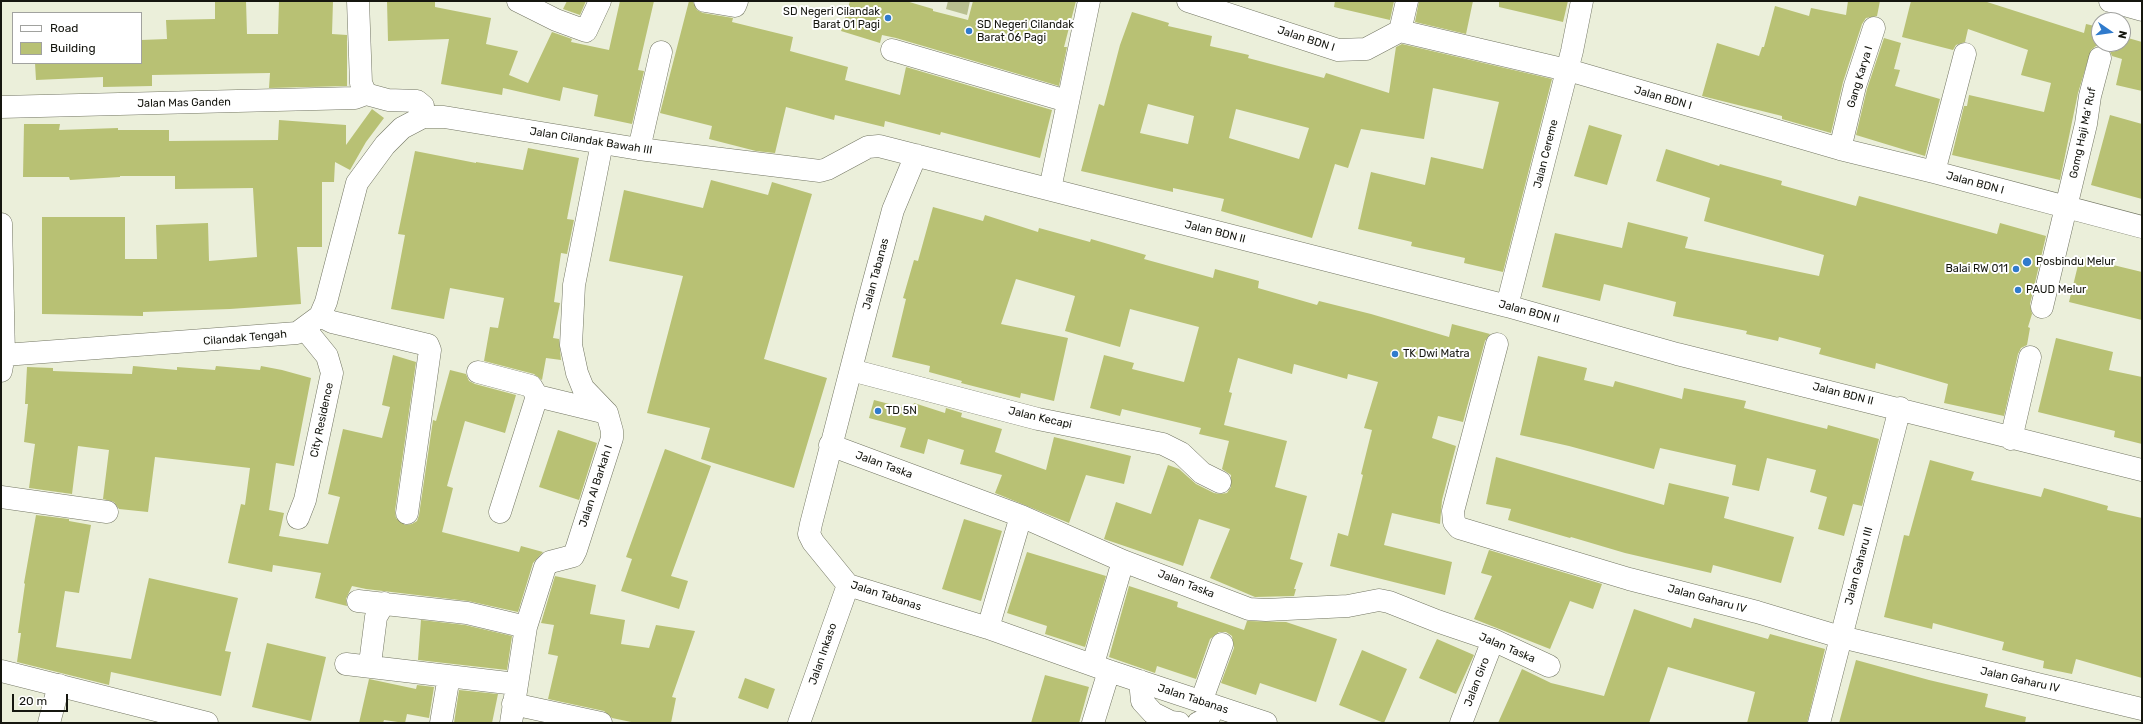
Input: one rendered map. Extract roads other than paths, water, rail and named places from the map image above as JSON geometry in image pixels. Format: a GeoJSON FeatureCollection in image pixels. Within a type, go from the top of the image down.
{"type":"FeatureCollection","features":[{"type":"Feature","properties":{"kind":"street"},"geometry":{"type":"LineString","coordinates":[[312,322],[326,302],[358,183],[385,145],[402,128],[423,117],[423,106],[417,101],[388,100],[366,94],[361,83],[358,1]]}},
{"type":"Feature","properties":{"kind":"street"},"geometry":{"type":"LineString","coordinates":[[518,1],[556,20],[586,31],[600,1]]}},
{"type":"Feature","properties":{"kind":"street"},"geometry":{"type":"LineString","coordinates":[[704,1],[735,6],[737,1]]}},
{"type":"Feature","properties":{"kind":"street"},"geometry":{"type":"LineString","coordinates":[[1050,189],[1067,101],[1089,1]]}},
{"type":"Feature","properties":{"kind":"street","name":"Jalan BDN I"},"geometry":{"type":"LineString","coordinates":[[1188,1],[1338,50],[1366,49],[1400,31],[1567,70],[1840,149],[1934,172],[2142,227]]}},
{"type":"Feature","properties":{"kind":"street"},"geometry":{"type":"LineString","coordinates":[[1400,31],[1407,1]]}},
{"type":"Feature","properties":{"kind":"street","name":"Jalan Cereme"},"geometry":{"type":"LineString","coordinates":[[1507,306],[1567,70],[1582,1]]}},
{"type":"Feature","properties":{"kind":"street"},"geometry":{"type":"LineString","coordinates":[[2110,1],[2142,10]]}},
{"type":"Feature","properties":{"kind":"street","name":"Gang Karya I"},"geometry":{"type":"LineString","coordinates":[[1840,149],[1855,86],[1874,28]]}},
{"type":"Feature","properties":{"kind":"street"},"geometry":{"type":"LineString","coordinates":[[892,50],[1067,101]]}},
{"type":"Feature","properties":{"kind":"street"},"geometry":{"type":"LineString","coordinates":[[639,149],[661,52]]}},
{"type":"Feature","properties":{"kind":"street"},"geometry":{"type":"LineString","coordinates":[[1934,172],[1965,54]]}},
{"type":"Feature","properties":{"kind":"street","name":"Gomg Haji Ma’ Ruf"},"geometry":{"type":"LineString","coordinates":[[2042,307],[2067,208],[2100,58]]}},
{"type":"Feature","properties":{"kind":"street","name":"Jalan Mas Ganden"},"geometry":{"type":"LineString","coordinates":[[1,107],[355,98],[366,94]]}},
{"type":"Feature","properties":{"kind":"street","name":"Jalan Cilandak Bawah III"},"geometry":{"type":"LineString","coordinates":[[423,117],[444,117],[639,149],[820,171],[827,169],[874,145],[916,155]]}},
{"type":"Feature","properties":{"kind":"street","name":"Jalan Al Barkah I"},"geometry":{"type":"LineString","coordinates":[[513,704],[526,627],[547,564],[573,556],[612,438],[612,430],[607,413],[583,388],[577,373],[571,345],[574,286],[602,143]]}},
{"type":"Feature","properties":{"kind":"street","name":"Jalan BDN II"},"geometry":{"type":"LineString","coordinates":[[916,155],[1507,306],[1677,354],[1900,408],[2011,439],[2142,470]]}},
{"type":"Feature","properties":{"kind":"street","name":"Jalan Tabanas"},"geometry":{"type":"LineString","coordinates":[[916,155],[893,210],[830,445],[809,534],[813,542],[848,585],[988,628],[1101,668],[1266,723]]}},
{"type":"Feature","properties":{"kind":"street"},"geometry":{"type":"LineString","coordinates":[[1,224],[2,363]]}},
{"type":"Feature","properties":{"kind":"street"},"geometry":{"type":"LineString","coordinates":[[312,322],[332,322],[428,345],[430,350],[407,513]]}},
{"type":"Feature","properties":{"kind":"street","name":"Cilandak Tengah"},"geometry":{"type":"LineString","coordinates":[[2,363],[282,336],[297,333],[312,322]]}},
{"type":"Feature","properties":{"kind":"street","name":"City Residence"},"geometry":{"type":"LineString","coordinates":[[298,518],[305,500],[332,373],[312,322]]}},
{"type":"Feature","properties":{"kind":"street","name":"Jalan Gaharu IV"},"geometry":{"type":"LineString","coordinates":[[1497,344],[1454,511],[1454,522],[1460,528],[1629,579],[1756,612],[1841,637],[2142,710]]}},
{"type":"Feature","properties":{"kind":"street"},"geometry":{"type":"LineString","coordinates":[[2011,439],[2030,358]]}},
{"type":"Feature","properties":{"kind":"street","name":"Jalan Kecapi"},"geometry":{"type":"LineString","coordinates":[[851,370],[1038,419],[1162,444],[1181,453],[1202,473],[1220,482]]}},
{"type":"Feature","properties":{"kind":"street"},"geometry":{"type":"LineString","coordinates":[[478,372],[530,386],[537,396],[607,413]]}},
{"type":"Feature","properties":{"kind":"street"},"geometry":{"type":"LineString","coordinates":[[500,512],[537,396]]}},
{"type":"Feature","properties":{"kind":"street","name":"Jalan Gaharu III"},"geometry":{"type":"LineString","coordinates":[[1819,723],[1900,408]]}},
{"type":"Feature","properties":{"kind":"street","name":"Jalan Taska"},"geometry":{"type":"LineString","coordinates":[[830,445],[1021,516],[1123,561],[1249,609],[1266,610],[1348,606],[1379,600],[1389,602],[1437,621],[1493,640],[1549,666]]}},
{"type":"Feature","properties":{"kind":"street"},"geometry":{"type":"LineString","coordinates":[[1,497],[107,512]]}},
{"type":"Feature","properties":{"kind":"street"},"geometry":{"type":"LineString","coordinates":[[988,628],[1021,516]]}},
{"type":"Feature","properties":{"kind":"street"},"geometry":{"type":"LineString","coordinates":[[1093,723],[1101,668],[1123,561]]}},
{"type":"Feature","properties":{"kind":"street","name":"Jalan Inkaso"},"geometry":{"type":"LineString","coordinates":[[799,723],[848,585]]}},
{"type":"Feature","properties":{"kind":"street"},"geometry":{"type":"LineString","coordinates":[[358,601],[467,613],[526,627]]}},
{"type":"Feature","properties":{"kind":"street"},"geometry":{"type":"LineString","coordinates":[[371,656],[376,618],[384,603]]}},
{"type":"Feature","properties":{"kind":"street","name":"Jalan Giro"},"geometry":{"type":"LineString","coordinates":[[1461,723],[1493,640]]}},
{"type":"Feature","properties":{"kind":"street"},"geometry":{"type":"LineString","coordinates":[[1198,723],[1208,718],[1208,704],[1222,644]]}},
{"type":"Feature","properties":{"kind":"street"},"geometry":{"type":"LineString","coordinates":[[346,664],[449,676],[513,704],[601,723]]}},
{"type":"Feature","properties":{"kind":"street"},"geometry":{"type":"LineString","coordinates":[[1,671],[207,723]]}},
{"type":"Feature","properties":{"kind":"street"},"geometry":{"type":"LineString","coordinates":[[441,723],[449,676]]}},
{"type":"Feature","properties":{"kind":"street"},"geometry":{"type":"LineString","coordinates":[[1140,681],[1142,701],[1153,712],[1171,722],[1179,723]]}},
{"type":"Feature","properties":{"kind":"street"},"geometry":{"type":"LineString","coordinates":[[49,723],[59,685]]}},
{"type":"Feature","properties":{"kind":"place","name":"SD Negeri Cilandak Barat 01 Pagi"},"geometry":{"type":"Point","coordinates":[888,18]}},
{"type":"Feature","properties":{"kind":"place","name":"SD Negeri Cilandak Barat 06 Pagi"},"geometry":{"type":"Point","coordinates":[969,31]}},
{"type":"Feature","properties":{"kind":"place","name":"Posbindu Melur"},"geometry":{"type":"Point","coordinates":[2027,262]}},
{"type":"Feature","properties":{"kind":"place","name":"Balai RW 011"},"geometry":{"type":"Point","coordinates":[2016,269]}},
{"type":"Feature","properties":{"kind":"place","name":"PAUD Melur"},"geometry":{"type":"Point","coordinates":[2018,290]}},
{"type":"Feature","properties":{"kind":"place","name":"TK Dwi Matra"},"geometry":{"type":"Point","coordinates":[1395,354]}},
{"type":"Feature","properties":{"kind":"place","name":"TD 5N"},"geometry":{"type":"Point","coordinates":[878,411]}}]}
